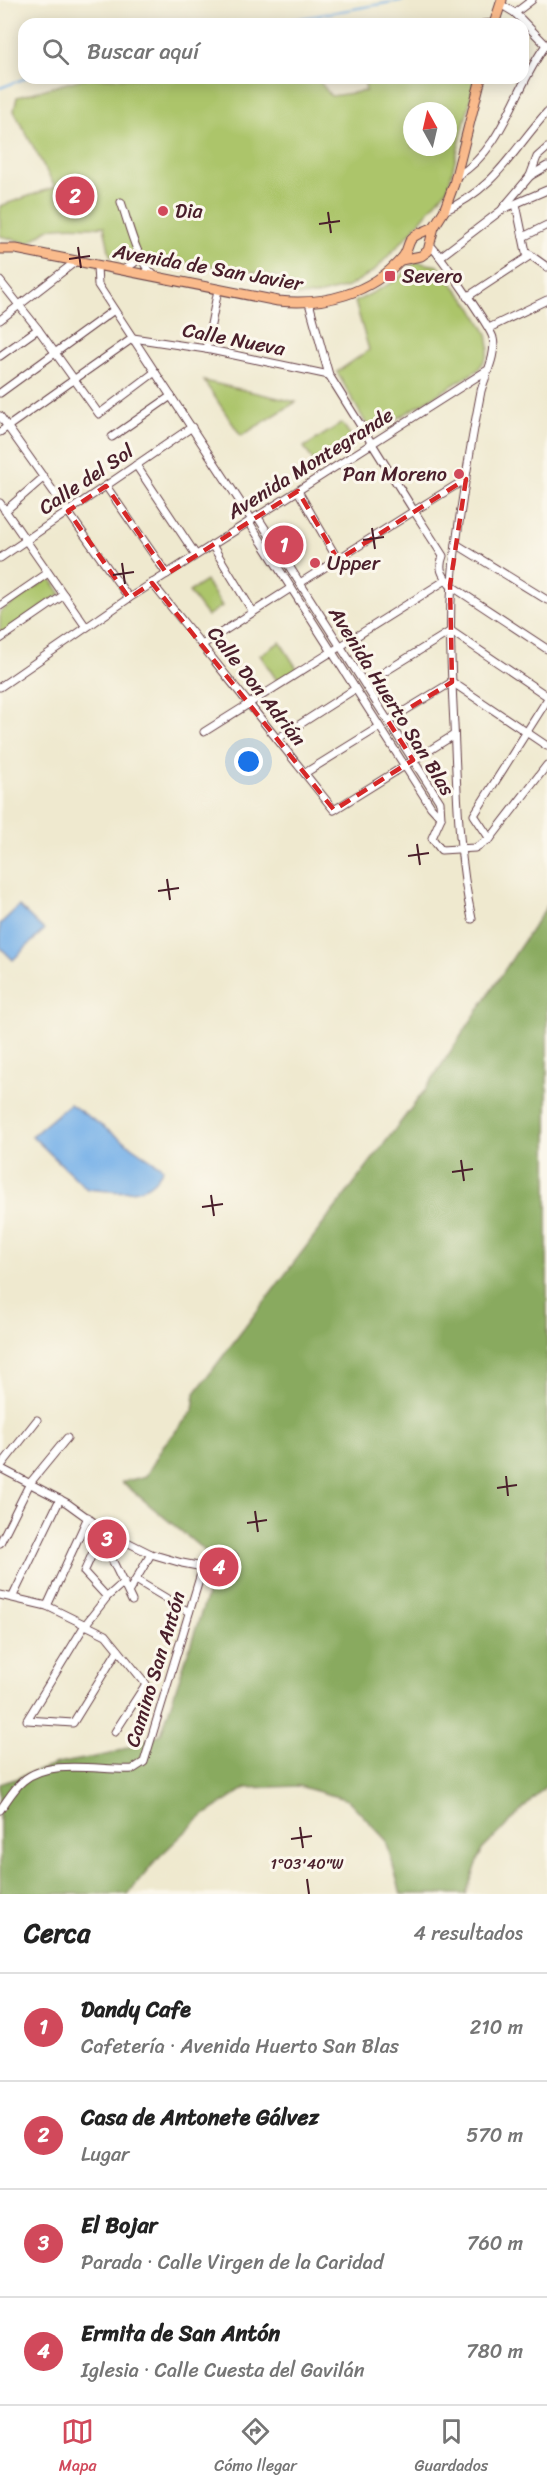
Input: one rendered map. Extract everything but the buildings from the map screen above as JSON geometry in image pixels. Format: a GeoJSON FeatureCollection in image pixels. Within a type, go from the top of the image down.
{"type":"FeatureCollection","features":[{"type":"Feature","properties":{"kind":"main road"},"geometry":{"type":"LineString","coordinates":[[496,18],[501,2]]}},
{"type":"Feature","properties":{"kind":"main road"},"geometry":{"type":"LineString","coordinates":[[434,227],[412,238],[409,245],[411,252],[419,256],[428,251],[434,227],[444,211],[457,176],[480,84]]}},
{"type":"Feature","properties":{"kind":"main road"},"geometry":{"type":"LineString","coordinates":[[419,235],[426,237],[430,245]]}},
{"type":"Feature","properties":{"kind":"main road","name":"Avenida de San Javier"},"geometry":{"type":"LineString","coordinates":[[0,247],[278,301],[309,303],[350,294],[375,280],[401,260],[409,245]]}},
{"type":"Feature","properties":{"kind":"main road","name":"Avenida de San Javier"},"geometry":{"type":"LineString","coordinates":[[401,260],[419,256]]}},
{"type":"Feature","properties":{"kind":"street"},"geometry":{"type":"LineString","coordinates":[[515,13],[532,0]]}},
{"type":"Feature","properties":{"kind":"street"},"geometry":{"type":"LineString","coordinates":[[501,2],[520,18]]}},
{"type":"Feature","properties":{"kind":"street"},"geometry":{"type":"LineString","coordinates":[[529,27],[547,45],[529,70]]}},
{"type":"Feature","properties":{"kind":"street"},"geometry":{"type":"LineString","coordinates":[[457,176],[470,168],[497,133],[522,84]]}},
{"type":"Feature","properties":{"kind":"street"},"geometry":{"type":"LineString","coordinates":[[444,211],[466,201],[483,188],[510,160],[547,112]]}},
{"type":"Feature","properties":{"kind":"street"},"geometry":{"type":"LineString","coordinates":[[530,176],[537,157],[547,148]]}},
{"type":"Feature","properties":{"kind":"street"},"geometry":{"type":"LineString","coordinates":[[419,256],[439,256],[502,209],[530,176],[547,166]]}},
{"type":"Feature","properties":{"kind":"street"},"geometry":{"type":"LineString","coordinates":[[502,209],[547,190]]}},
{"type":"Feature","properties":{"kind":"street"},"geometry":{"type":"LineString","coordinates":[[121,202],[139,253],[149,272],[159,279]]}},
{"type":"Feature","properties":{"kind":"street"},"geometry":{"type":"LineString","coordinates":[[516,204],[526,252],[546,265]]}},
{"type":"Feature","properties":{"kind":"street"},"geometry":{"type":"LineString","coordinates":[[523,237],[547,225]]}},
{"type":"Feature","properties":{"kind":"street"},"geometry":{"type":"LineString","coordinates":[[430,245],[489,328],[494,344],[486,371],[448,583],[460,848],[472,919]]}},
{"type":"Feature","properties":{"kind":"street"},"geometry":{"type":"LineString","coordinates":[[121,271],[135,263],[139,253]]}},
{"type":"Feature","properties":{"kind":"street"},"geometry":{"type":"LineString","coordinates":[[467,297],[531,255]]}},
{"type":"Feature","properties":{"kind":"street"},"geometry":{"type":"LineString","coordinates":[[0,320],[75,262]]}},
{"type":"Feature","properties":{"kind":"street","name":"Avenida Huerto San Blas"},"geometry":{"type":"LineString","coordinates":[[96,266],[98,285],[253,519],[300,583],[440,802],[441,818]]}},
{"type":"Feature","properties":{"kind":"street"},"geometry":{"type":"LineString","coordinates":[[0,281],[38,329],[99,414],[156,372]]}},
{"type":"Feature","properties":{"kind":"street"},"geometry":{"type":"LineString","coordinates":[[206,350],[218,290]]}},
{"type":"Feature","properties":{"kind":"street"},"geometry":{"type":"LineString","coordinates":[[489,328],[547,300]]}},
{"type":"Feature","properties":{"kind":"street"},"geometry":{"type":"LineString","coordinates":[[309,303],[329,375],[443,556],[439,565],[448,583],[547,649]]}},
{"type":"Feature","properties":{"kind":"street"},"geometry":{"type":"LineString","coordinates":[[0,393],[114,310]]}},
{"type":"Feature","properties":{"kind":"street"},"geometry":{"type":"LineString","coordinates":[[0,356],[38,329]]}},
{"type":"Feature","properties":{"kind":"street"},"geometry":{"type":"LineString","coordinates":[[0,432],[133,338]]}},
{"type":"Feature","properties":{"kind":"street","name":"Calle Nueva"},"geometry":{"type":"LineString","coordinates":[[133,338],[329,375]]}},
{"type":"Feature","properties":{"kind":"street","name":"Avenida Montegrande"},"geometry":{"type":"LineString","coordinates":[[0,687],[152,583],[486,371]]}},
{"type":"Feature","properties":{"kind":"street"},"geometry":{"type":"LineString","coordinates":[[112,437],[171,396]]}},
{"type":"Feature","properties":{"kind":"street"},"geometry":{"type":"LineString","coordinates":[[0,417],[129,598]]}},
{"type":"Feature","properties":{"kind":"street","name":"Calle del Sol"},"geometry":{"type":"LineString","coordinates":[[0,558],[192,428]]}},
{"type":"Feature","properties":{"kind":"street"},"geometry":{"type":"LineString","coordinates":[[136,465],[196,555]]}},
{"type":"Feature","properties":{"kind":"street"},"geometry":{"type":"LineString","coordinates":[[5,511],[44,477]]}},
{"type":"Feature","properties":{"kind":"street"},"geometry":{"type":"LineString","coordinates":[[300,583],[466,478]]}},
{"type":"Feature","properties":{"kind":"street"},"geometry":{"type":"LineString","coordinates":[[106,486],[167,574]]}},
{"type":"Feature","properties":{"kind":"street"},"geometry":{"type":"LineString","coordinates":[[298,491],[338,560]]}},
{"type":"Feature","properties":{"kind":"street"},"geometry":{"type":"LineString","coordinates":[[0,503],[86,627]]}},
{"type":"Feature","properties":{"kind":"street","name":"Avenida Huerto San Blas"},"geometry":{"type":"LineString","coordinates":[[253,519],[291,588],[431,807],[441,818]]}},
{"type":"Feature","properties":{"kind":"street"},"geometry":{"type":"LineString","coordinates":[[456,544],[547,600]]}},
{"type":"Feature","properties":{"kind":"street"},"geometry":{"type":"LineString","coordinates":[[212,545],[253,612]]}},
{"type":"Feature","properties":{"kind":"street"},"geometry":{"type":"LineString","coordinates":[[0,606],[48,573]]}},
{"type":"Feature","properties":{"kind":"street","name":"Calle Don Adrián"},"geometry":{"type":"LineString","coordinates":[[152,583],[334,810],[404,765]]}},
{"type":"Feature","properties":{"kind":"street"},"geometry":{"type":"LineString","coordinates":[[204,732],[448,583]]}},
{"type":"Feature","properties":{"kind":"street"},"geometry":{"type":"LineString","coordinates":[[202,645],[291,588]]}},
{"type":"Feature","properties":{"kind":"street"},"geometry":{"type":"LineString","coordinates":[[0,639],[64,595]]}},
{"type":"Feature","properties":{"kind":"street"},"geometry":{"type":"LineString","coordinates":[[364,684],[451,632]]}},
{"type":"Feature","properties":{"kind":"street"},"geometry":{"type":"LineString","coordinates":[[451,632],[547,698],[474,814],[490,839]]}},
{"type":"Feature","properties":{"kind":"street"},"geometry":{"type":"LineString","coordinates":[[388,721],[452,682]]}},
{"type":"Feature","properties":{"kind":"street"},"geometry":{"type":"LineString","coordinates":[[452,682],[547,746]]}},
{"type":"Feature","properties":{"kind":"street"},"geometry":{"type":"LineString","coordinates":[[278,740],[355,689]]}},
{"type":"Feature","properties":{"kind":"street"},"geometry":{"type":"LineString","coordinates":[[306,773],[379,726]]}},
{"type":"Feature","properties":{"kind":"street"},"geometry":{"type":"LineString","coordinates":[[404,765],[454,735]]}},
{"type":"Feature","properties":{"kind":"street"},"geometry":{"type":"LineString","coordinates":[[441,818],[432,838],[441,850],[475,848],[490,839],[547,765]]}},
{"type":"Feature","properties":{"kind":"street"},"geometry":{"type":"LineString","coordinates":[[37,1420],[0,1468],[60,1499],[107,1532],[152,1554],[203,1567],[234,1556]]}},
{"type":"Feature","properties":{"kind":"street"},"geometry":{"type":"LineString","coordinates":[[0,1543],[30,1483],[66,1438]]}},
{"type":"Feature","properties":{"kind":"street"},"geometry":{"type":"LineString","coordinates":[[13,1596],[60,1499]]}},
{"type":"Feature","properties":{"kind":"street"},"geometry":{"type":"LineString","coordinates":[[47,1606],[88,1518]]}},
{"type":"Feature","properties":{"kind":"street"},"geometry":{"type":"LineString","coordinates":[[107,1532],[103,1541],[95,1548],[84,1572],[107,1597]]}},
{"type":"Feature","properties":{"kind":"street"},"geometry":{"type":"LineString","coordinates":[[103,1541],[132,1601]]}},
{"type":"Feature","properties":{"kind":"street"},"geometry":{"type":"LineString","coordinates":[[129,1591],[152,1554]]}},
{"type":"Feature","properties":{"kind":"street","name":"Camino San Antón"},"geometry":{"type":"LineString","coordinates":[[0,1810],[21,1782],[30,1775],[46,1769],[134,1769],[144,1762],[203,1567]]}},
{"type":"Feature","properties":{"kind":"street"},"geometry":{"type":"LineString","coordinates":[[136,1580],[189,1612]]}},
{"type":"Feature","properties":{"kind":"street"},"geometry":{"type":"LineString","coordinates":[[118,1650],[73,1723],[27,1719],[84,1625],[107,1597],[124,1582]]}},
{"type":"Feature","properties":{"kind":"street"},"geometry":{"type":"LineString","coordinates":[[0,1595],[13,1596],[47,1606],[106,1635],[146,1684],[115,1732]]}},
{"type":"Feature","properties":{"kind":"highlighted area"},"geometry":{"type":"Polygon","coordinates":[[[466,479],[450,585],[452,682],[388,721],[413,760],[334,810],[152,583],[129,598],[68,511],[106,486],[167,574],[298,491],[338,560],[466,479]]]}},
{"type":"Feature","properties":{"kind":"green space"},"geometry":{"type":"Polygon","coordinates":[[[64,84],[322,84],[331,96],[366,91],[365,84],[474,84],[457,153],[457,102],[403,102],[403,156],[456,156],[448,188],[374,271],[348,287],[317,295],[288,296],[284,278],[227,267],[110,255],[104,226],[56,227],[46,230],[28,243],[0,236],[0,206],[55,187],[14,111],[17,97],[64,84]]]}},
{"type":"Feature","properties":{"kind":"green space"},"geometry":{"type":"Polygon","coordinates":[[[416,262],[438,266],[473,309],[487,334],[489,347],[486,358],[478,370],[372,434],[337,372],[369,350],[355,302],[395,281],[416,262]]]}},
{"type":"Feature","properties":{"kind":"green space"},"geometry":{"type":"Polygon","coordinates":[[[204,381],[296,402],[241,436],[204,381]]]}},
{"type":"Feature","properties":{"kind":"green space"},"geometry":{"type":"Polygon","coordinates":[[[342,423],[355,442],[317,467],[304,447],[342,423]]]}},
{"type":"Feature","properties":{"kind":"green space"},"geometry":{"type":"Polygon","coordinates":[[[50,578],[61,594],[0,636],[0,612],[50,578]]]}},
{"type":"Feature","properties":{"kind":"green space"},"geometry":{"type":"Polygon","coordinates":[[[206,581],[222,606],[207,616],[189,592],[206,581]]]}},
{"type":"Feature","properties":{"kind":"green space"},"geometry":{"type":"Polygon","coordinates":[[[280,642],[298,670],[278,682],[260,655],[280,642]]]}},
{"type":"Feature","properties":{"kind":"green space"},"geometry":{"type":"Polygon","coordinates":[[[547,906],[547,1785],[482,1850],[466,1894],[401,1894],[386,1840],[348,1800],[299,1786],[246,1788],[200,1818],[160,1856],[128,1894],[0,1894],[0,1784],[57,1764],[111,1754],[161,1734],[218,1562],[122,1482],[146,1476],[163,1446],[193,1411],[195,1393],[425,1090],[547,906]]]}},
{"type":"Feature","properties":{"kind":"water"},"geometry":{"type":"Polygon","coordinates":[[[19,906],[44,930],[13,960],[0,947],[0,924],[19,906]]]}},
{"type":"Feature","properties":{"kind":"water"},"geometry":{"type":"Polygon","coordinates":[[[70,1104],[163,1168],[157,1178],[149,1185],[131,1191],[87,1189],[32,1136],[70,1104]]]}},
{"type":"Feature","properties":{"kind":"waterway"},"geometry":{"type":"LineString","coordinates":[[302,18],[404,0]]}},
{"type":"Feature","properties":{"kind":"waterway"},"geometry":{"type":"LineString","coordinates":[[0,88],[18,81]]}},
{"type":"Feature","properties":{"kind":"place","name":"Casa de Antonete Gálvez"},"geometry":{"type":"Point","coordinates":[75,196]}},
{"type":"Feature","properties":{"kind":"place","name":"Dia"},"geometry":{"type":"Point","coordinates":[163,211]}},
{"type":"Feature","properties":{"kind":"place","name":"Severo"},"geometry":{"type":"Point","coordinates":[390,276]}},
{"type":"Feature","properties":{"kind":"place","name":"Pan Moreno"},"geometry":{"type":"Point","coordinates":[459,474]}},
{"type":"Feature","properties":{"kind":"place","name":"Dandy Cafe"},"geometry":{"type":"Point","coordinates":[284,545]}},
{"type":"Feature","properties":{"kind":"place","name":"Upper"},"geometry":{"type":"Point","coordinates":[315,563]}},
{"type":"Feature","properties":{"kind":"place","name":"El Bojar"},"geometry":{"type":"Point","coordinates":[107,1539]}},
{"type":"Feature","properties":{"kind":"place","name":"Ermita de San Antón"},"geometry":{"type":"Point","coordinates":[219,1567]}}]}
